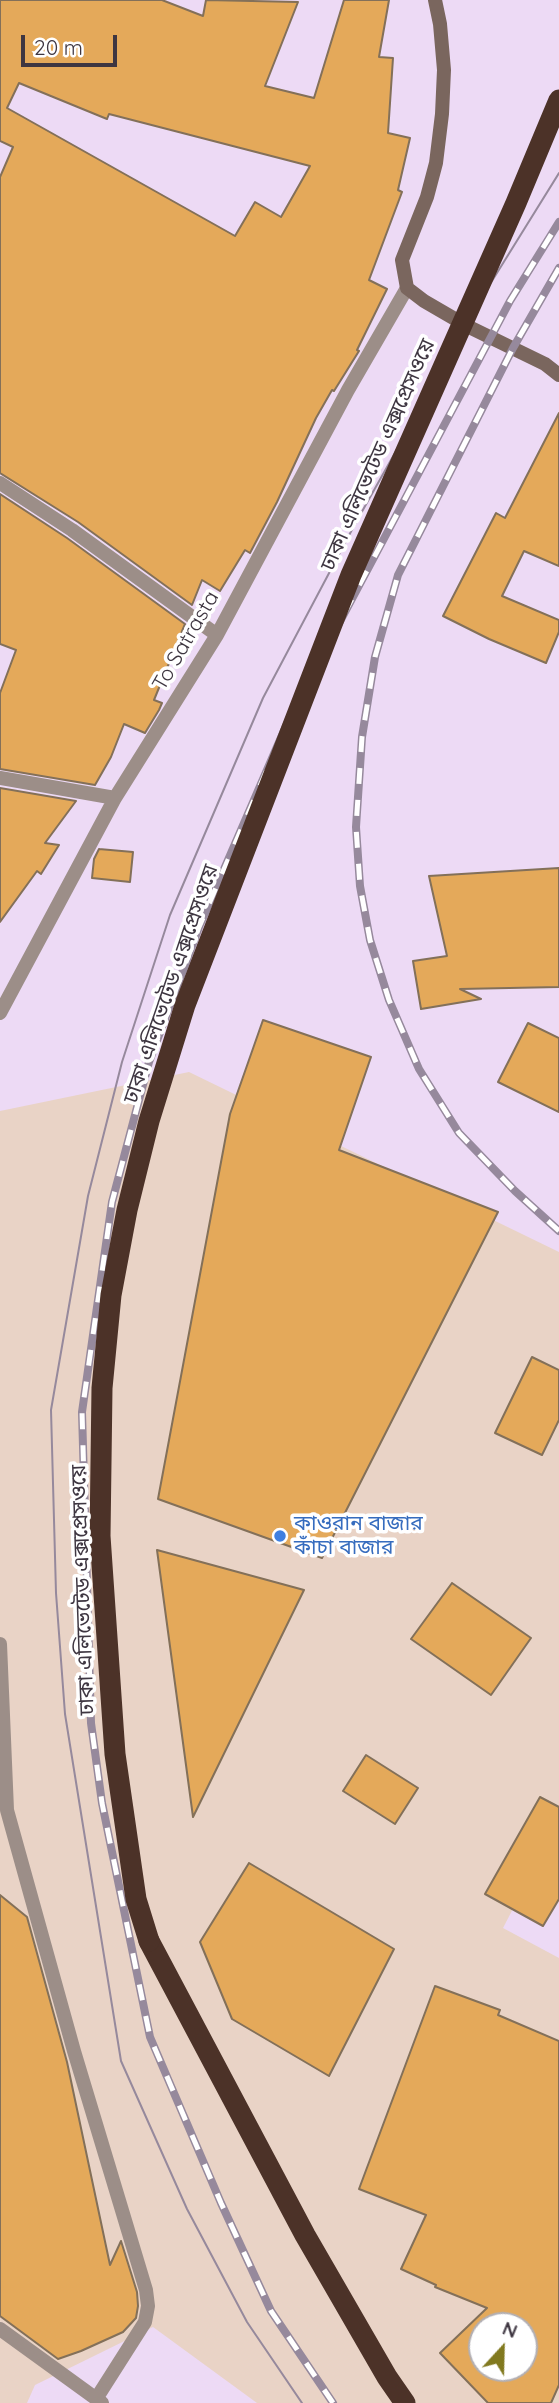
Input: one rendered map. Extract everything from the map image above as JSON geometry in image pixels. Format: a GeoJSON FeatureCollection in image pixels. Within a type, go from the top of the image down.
{"type":"FeatureCollection","features":[{"type":"Feature","properties":{"kind":"highway","name":"ঢাকা এলিভেটেড এক্সপ্রেসওয়ে"},"geometry":{"type":"LineString","coordinates":[[405,2403],[305,2235],[149,1941],[136,1899],[115,1754],[100,1536],[102,1388],[111,1295],[127,1210],[149,1121],[185,1005],[346,588],[559,100]]}},
{"type":"Feature","properties":{"kind":"street"},"geometry":{"type":"LineString","coordinates":[[435,0],[444,70],[442,114],[436,163],[427,197],[402,260],[407,288],[467,326],[552,365],[559,376]]}},
{"type":"Feature","properties":{"kind":"street","name":"To Satrasta"},"geometry":{"type":"LineString","coordinates":[[0,1013],[115,798],[217,635],[348,390],[407,288]]}},
{"type":"Feature","properties":{"kind":"street"},"geometry":{"type":"LineString","coordinates":[[0,483],[72,530],[217,635]]}},
{"type":"Feature","properties":{"kind":"street"},"geometry":{"type":"LineString","coordinates":[[0,778],[115,798]]}},
{"type":"Feature","properties":{"kind":"street"},"geometry":{"type":"LineString","coordinates":[[0,1644],[3,1810],[146,2290],[148,2306],[145,2322],[99,2401],[0,2329]]}},
{"type":"Feature","properties":{"kind":"shaded area","name":"কাওরান বাজার কাঁচা বাজার"},"geometry":{"type":"Polygon","coordinates":[[[189,1072],[559,1252],[559,1820],[503,1928],[559,1958],[559,2403],[257,2403],[153,2327],[35,2385],[27,2403],[0,2403],[0,1111],[189,1072]]]}},
{"type":"Feature","properties":{"kind":"building"},"geometry":{"type":"Polygon","coordinates":[[[0,0],[162,0],[203,16],[206,0],[298,2],[265,86],[314,98],[344,0],[389,0],[379,57],[393,58],[388,133],[410,138],[398,190],[402,192],[369,280],[387,289],[357,350],[359,351],[316,418],[250,553],[245,550],[220,591],[202,580],[192,605],[78,522],[0,473],[0,177],[13,147],[0,141],[0,0]],[[19,83],[7,108],[235,236],[255,202],[281,217],[310,166],[109,114],[107,119],[19,83]]]}},
{"type":"Feature","properties":{"kind":"building"},"geometry":{"type":"Polygon","coordinates":[[[559,413],[559,566],[524,551],[502,596],[559,620],[559,632],[546,663],[443,616],[496,513],[505,518],[559,413]]]}},
{"type":"Feature","properties":{"kind":"building"},"geometry":{"type":"Polygon","coordinates":[[[0,494],[67,538],[185,624],[154,700],[162,703],[159,710],[145,733],[124,724],[111,757],[95,785],[0,769],[0,693],[16,650],[0,644],[0,494]]]}},
{"type":"Feature","properties":{"kind":"building"},"geometry":{"type":"Polygon","coordinates":[[[0,788],[76,801],[45,843],[59,845],[41,874],[37,871],[0,922],[0,788]]]}},
{"type":"Feature","properties":{"kind":"building"},"geometry":{"type":"Polygon","coordinates":[[[99,849],[133,852],[130,882],[92,878],[94,859],[99,849]]]}},
{"type":"Feature","properties":{"kind":"building"},"geometry":{"type":"Polygon","coordinates":[[[559,868],[559,987],[460,989],[481,999],[421,1009],[413,961],[447,956],[429,876],[559,868]]]}},
{"type":"Feature","properties":{"kind":"building"},"geometry":{"type":"Polygon","coordinates":[[[263,1020],[371,1057],[339,1150],[498,1212],[322,1558],[158,1499],[230,1114],[263,1020]]]}},
{"type":"Feature","properties":{"kind":"building"},"geometry":{"type":"Polygon","coordinates":[[[528,1023],[559,1038],[559,1112],[498,1082],[528,1023]]]}},
{"type":"Feature","properties":{"kind":"building"},"geometry":{"type":"Polygon","coordinates":[[[532,1357],[559,1370],[559,1420],[542,1455],[495,1433],[532,1357]]]}},
{"type":"Feature","properties":{"kind":"building"},"geometry":{"type":"Polygon","coordinates":[[[157,1550],[304,1590],[193,1817],[157,1550]]]}},
{"type":"Feature","properties":{"kind":"building"},"geometry":{"type":"Polygon","coordinates":[[[452,1583],[531,1638],[491,1695],[411,1639],[452,1583]]]}},
{"type":"Feature","properties":{"kind":"building"},"geometry":{"type":"Polygon","coordinates":[[[366,1755],[418,1788],[395,1824],[343,1791],[366,1755]]]}},
{"type":"Feature","properties":{"kind":"building"},"geometry":{"type":"Polygon","coordinates":[[[540,1797],[559,1807],[559,1899],[543,1926],[485,1894],[540,1797]]]}},
{"type":"Feature","properties":{"kind":"building"},"geometry":{"type":"Polygon","coordinates":[[[249,1863],[394,1949],[329,2076],[232,2019],[200,1942],[249,1863]]]}},
{"type":"Feature","properties":{"kind":"building"},"geometry":{"type":"Polygon","coordinates":[[[0,1895],[27,1917],[67,2062],[110,2265],[121,2241],[137,2292],[136,2318],[123,2332],[58,2359],[0,2316],[0,1895]]]}},
{"type":"Feature","properties":{"kind":"building"},"geometry":{"type":"Polygon","coordinates":[[[435,1986],[500,2010],[498,2015],[559,2041],[559,2385],[551,2403],[488,2403],[440,2353],[468,2326],[468,2382],[538,2382],[538,2312],[483,2312],[487,2308],[435,2287],[436,2285],[401,2269],[426,2215],[359,2189],[435,1986]]]}},
{"type":"Feature","properties":{"kind":"tram line"},"geometry":{"type":"LineString","coordinates":[[302,2403],[247,2322],[187,2209],[121,2061],[65,1714],[56,1593],[51,1410],[88,1196],[122,1062],[170,915],[263,698],[355,524],[487,289],[559,173]]}},
{"type":"Feature","properties":{"kind":"railway"},"geometry":{"type":"LineString","coordinates":[[333,2403],[271,2311],[221,2203],[150,2037],[102,1803],[91,1723],[82,1412],[112,1202],[149,1062],[199,927],[292,712],[510,301],[559,222]]}},
{"type":"Feature","properties":{"kind":"railway"},"geometry":{"type":"LineString","coordinates":[[559,268],[513,348],[398,575],[375,657],[362,737],[356,827],[360,886],[370,940],[389,1000],[419,1069],[459,1133],[515,1191],[559,1231]]}},
{"type":"Feature","properties":{"kind":"place","name":"কাওরান বাজার কাঁচা বাজার"},"geometry":{"type":"Point","coordinates":[280,1536]}}]}
